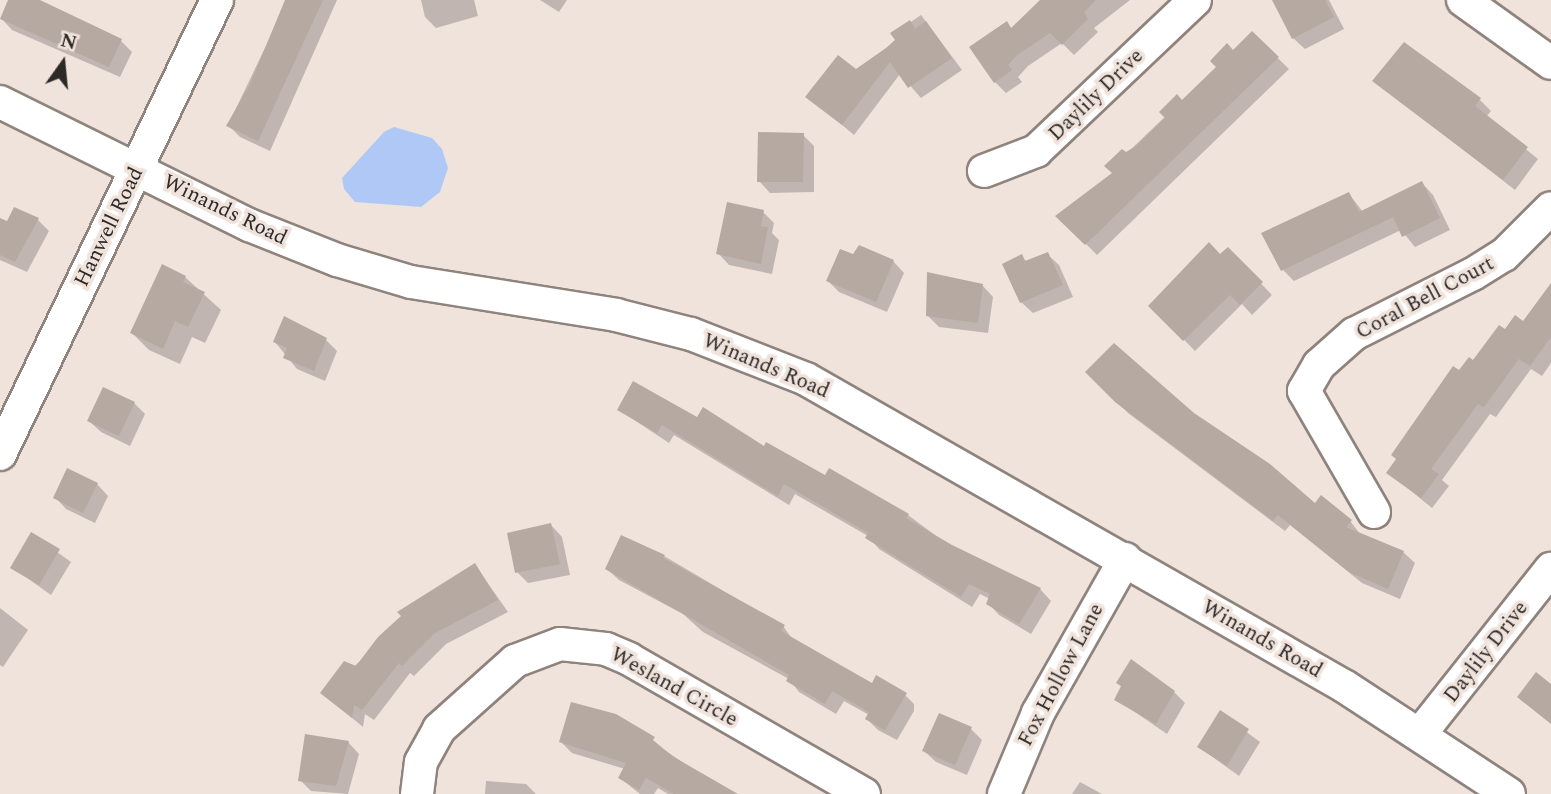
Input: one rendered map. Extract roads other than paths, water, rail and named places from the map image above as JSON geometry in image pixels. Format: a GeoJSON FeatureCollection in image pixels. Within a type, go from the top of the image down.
{"type":"FeatureCollection","features":[{"type":"Feature","properties":{"kind":"street","name":"Hanwell Road"},"geometry":{"type":"LineString","coordinates":[[0,454],[218,0]]}},
{"type":"Feature","properties":{"kind":"street","name":"Daylily Drive"},"geometry":{"type":"LineString","coordinates":[[984,171],[1012,164],[1060,131],[1195,0]]}},
{"type":"Feature","properties":{"kind":"street"},"geometry":{"type":"LineString","coordinates":[[1463,0],[1551,63]]}},
{"type":"Feature","properties":{"kind":"street","name":"Winands Road"},"geometry":{"type":"LineString","coordinates":[[0,102],[138,167],[249,225],[337,260],[411,282],[616,315],[752,355],[806,379],[1125,559],[1420,734],[1509,794]]}},
{"type":"Feature","properties":{"kind":"street","name":"Coral Bell Court"},"geometry":{"type":"LineString","coordinates":[[1374,512],[1304,391],[1319,365],[1354,334],[1484,268],[1519,242],[1551,208]]}},
{"type":"Feature","properties":{"kind":"street","name":"Fox Hollow Lane"},"geometry":{"type":"LineString","coordinates":[[1004,794],[1038,713],[1125,559]]}},
{"type":"Feature","properties":{"kind":"street","name":"Daylily Drive"},"geometry":{"type":"LineString","coordinates":[[1420,734],[1551,569]]}},
{"type":"Feature","properties":{"kind":"street","name":"Wesland Circle"},"geometry":{"type":"LineString","coordinates":[[417,794],[421,762],[439,729],[515,662],[560,644],[606,649],[629,659],[864,794]]}},
{"type":"Feature","properties":{"kind":"water"},"geometry":{"type":"Polygon","coordinates":[[[394,127],[432,138],[442,149],[448,168],[440,192],[421,207],[355,202],[344,189],[342,178],[384,132],[394,127]]]}}]}
